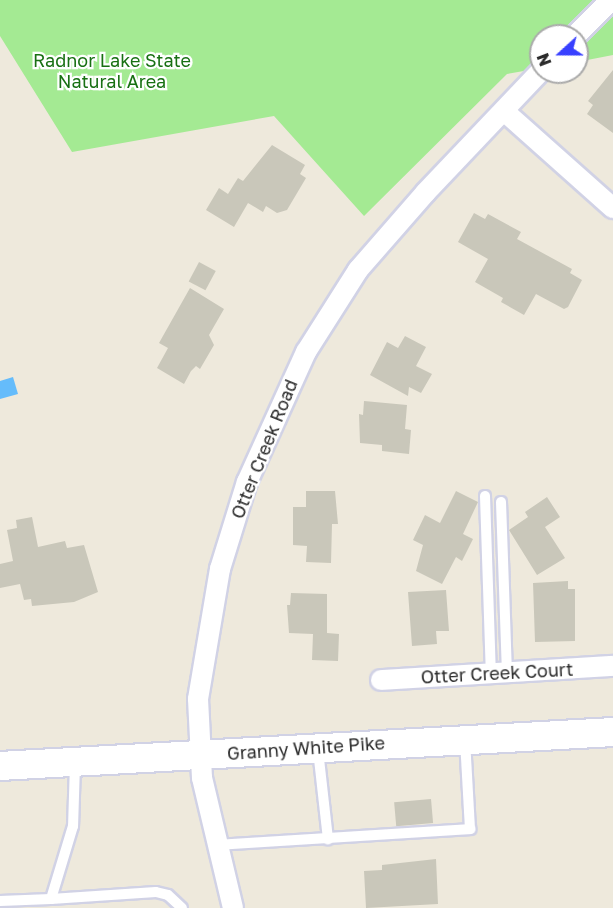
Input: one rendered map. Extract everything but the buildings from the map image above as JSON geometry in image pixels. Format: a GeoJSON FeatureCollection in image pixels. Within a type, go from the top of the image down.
{"type":"FeatureCollection","features":[{"type":"Feature","properties":{"kind":"main road","name":"Granny White Pike"},"geometry":{"type":"LineString","coordinates":[[0,766],[613,732]]}},
{"type":"Feature","properties":{"kind":"street"},"geometry":{"type":"LineString","coordinates":[[587,24],[610,0]]}},
{"type":"Feature","properties":{"kind":"street","name":"Otter Creek Road"},"geometry":{"type":"LineString","coordinates":[[233,908],[217,845],[201,755],[198,699],[218,578],[247,482],[283,397],[322,323],[358,270],[529,84]]}},
{"type":"Feature","properties":{"kind":"street"},"geometry":{"type":"LineString","coordinates":[[504,111],[613,208]]}},
{"type":"Feature","properties":{"kind":"street","name":"Otter Creek Court"},"geometry":{"type":"LineString","coordinates":[[381,680],[613,666]]}},
{"type":"Feature","properties":{"kind":"lane"},"geometry":{"type":"LineString","coordinates":[[485,496],[489,582],[499,673]]}},
{"type":"Feature","properties":{"kind":"lane"},"geometry":{"type":"LineString","coordinates":[[499,673],[502,582],[501,502]]}},
{"type":"Feature","properties":{"kind":"lane"},"geometry":{"type":"LineString","coordinates":[[489,582],[502,582]]}},
{"type":"Feature","properties":{"kind":"lane"},"geometry":{"type":"LineString","coordinates":[[217,845],[470,829],[465,739]]}},
{"type":"Feature","properties":{"kind":"lane"},"geometry":{"type":"LineString","coordinates":[[317,747],[328,839]]}},
{"type":"Feature","properties":{"kind":"lane"},"geometry":{"type":"LineString","coordinates":[[51,899],[73,825],[75,762]]}},
{"type":"Feature","properties":{"kind":"lane"},"geometry":{"type":"LineString","coordinates":[[0,901],[156,892],[168,895],[182,908]]}},
{"type":"Feature","properties":{"kind":"green space","name":"Radnor Lake State Natural Area"},"geometry":{"type":"Polygon","coordinates":[[[0,0],[613,0],[613,55],[589,60],[589,24],[529,24],[529,70],[507,74],[364,216],[274,116],[72,152],[0,36],[0,0]]]}},
{"type":"Feature","properties":{"kind":"water"},"geometry":{"type":"Polygon","coordinates":[[[13,377],[18,394],[0,399],[0,381],[13,377]]]}}]}
